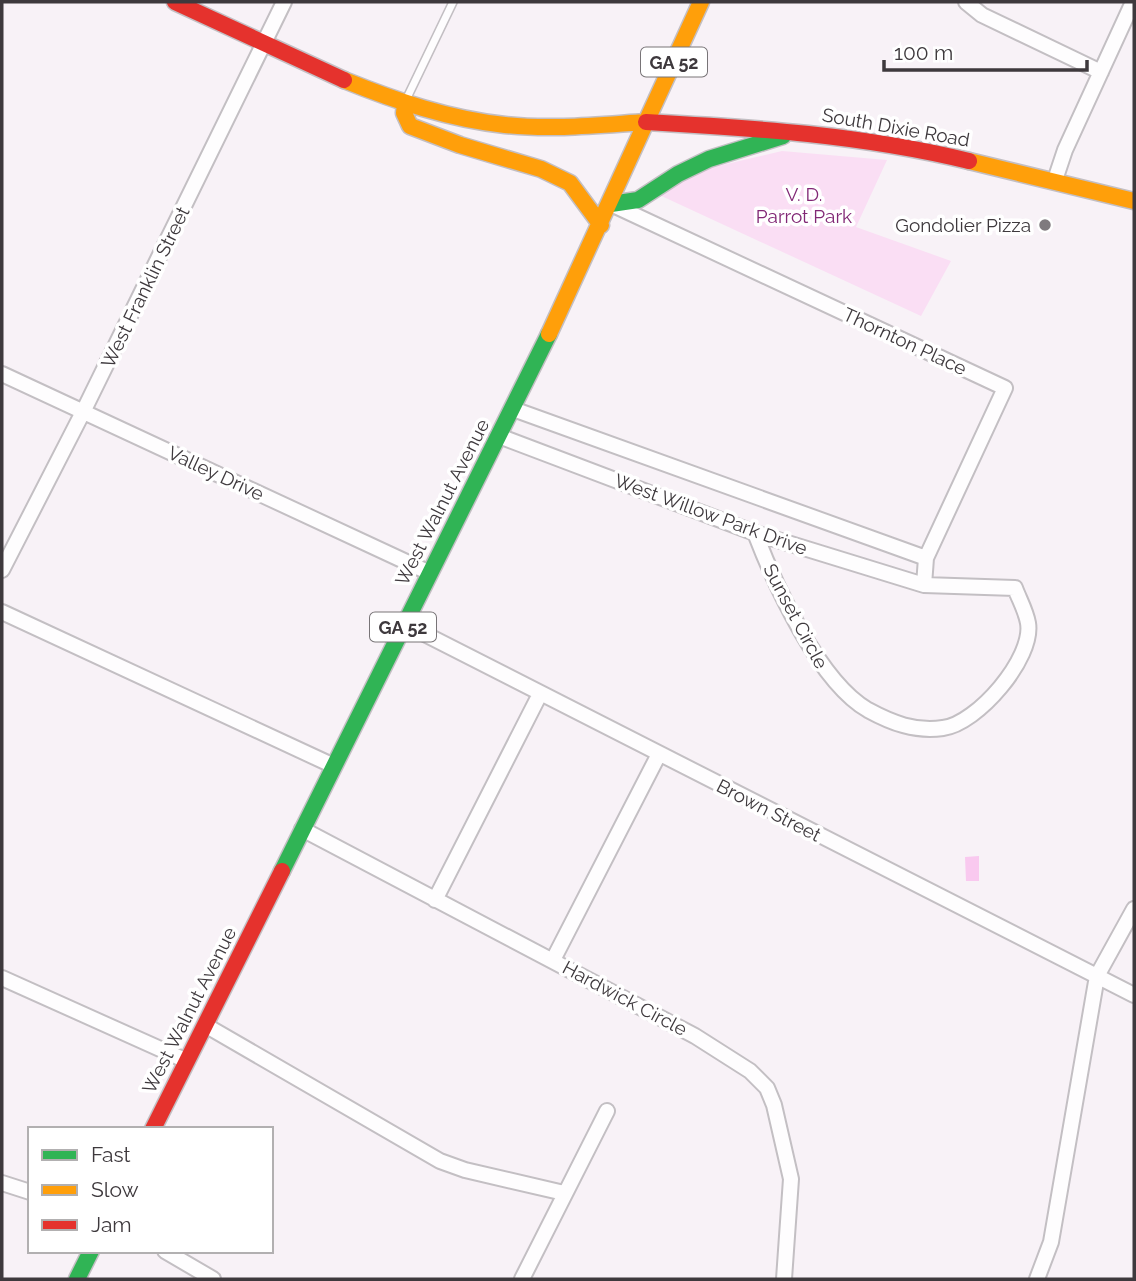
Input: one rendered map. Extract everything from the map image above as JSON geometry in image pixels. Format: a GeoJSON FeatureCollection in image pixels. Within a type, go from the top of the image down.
{"type":"FeatureCollection","features":[{"type":"Feature","properties":{"kind":"main road","name":"South Dixie Road"},"geometry":{"type":"LineString","coordinates":[[174,2],[405,103],[464,119],[504,125],[555,127],[646,122],[797,132],[921,149],[1134,201]]}},
{"type":"Feature","properties":{"kind":"main road","name":"West Walnut Avenue"},"geometry":{"type":"LineString","coordinates":[[154,1127],[513,409],[611,204],[697,3]]}},
{"type":"Feature","properties":{"kind":"main road"},"geometry":{"type":"LineString","coordinates":[[405,103],[405,120],[410,126],[460,145],[541,169],[570,183],[601,225]]}},
{"type":"Feature","properties":{"kind":"main road"},"geometry":{"type":"LineString","coordinates":[[611,204],[638,200],[678,174],[709,159],[797,132]]}},
{"type":"Feature","properties":{"kind":"main road"},"geometry":{"type":"LineString","coordinates":[[77,1279],[90,1253]]}},
{"type":"Feature","properties":{"kind":"street","name":"West Franklin Street"},"geometry":{"type":"LineString","coordinates":[[2,570],[83,412],[284,2]]}},
{"type":"Feature","properties":{"kind":"street"},"geometry":{"type":"LineString","coordinates":[[1055,180],[1065,150],[1133,2]]}},
{"type":"Feature","properties":{"kind":"street"},"geometry":{"type":"LineString","coordinates":[[969,3],[982,15],[1101,72]]}},
{"type":"Feature","properties":{"kind":"street","name":"Thornton Place"},"geometry":{"type":"LineString","coordinates":[[611,204],[1005,388],[926,558],[924,585]]}},
{"type":"Feature","properties":{"kind":"street","name":"Valley Drive"},"geometry":{"type":"LineString","coordinates":[[2,374],[430,573]]}},
{"type":"Feature","properties":{"kind":"street"},"geometry":{"type":"LineString","coordinates":[[513,409],[926,558]]}},
{"type":"Feature","properties":{"kind":"street","name":"West Willow Park Drive"},"geometry":{"type":"LineString","coordinates":[[499,436],[755,533],[924,585]]}},
{"type":"Feature","properties":{"kind":"street","name":"Sunset Circle"},"geometry":{"type":"LineString","coordinates":[[755,533],[771,573],[830,678],[866,709],[911,730],[946,728],[969,716],[1009,679],[1020,658],[1028,625],[1015,588],[924,585]]}},
{"type":"Feature","properties":{"kind":"street"},"geometry":{"type":"LineString","coordinates":[[2,612],[334,766]]}},
{"type":"Feature","properties":{"kind":"street","name":"Brown Street"},"geometry":{"type":"LineString","coordinates":[[405,624],[1134,995]]}},
{"type":"Feature","properties":{"kind":"street"},"geometry":{"type":"LineString","coordinates":[[435,900],[540,694]]}},
{"type":"Feature","properties":{"kind":"street"},"geometry":{"type":"LineString","coordinates":[[552,960],[659,754]]}},
{"type":"Feature","properties":{"kind":"street","name":"Hardwick Circle"},"geometry":{"type":"LineString","coordinates":[[302,829],[695,1035],[751,1071],[767,1088],[791,1180],[784,1279]]}},
{"type":"Feature","properties":{"kind":"street"},"geometry":{"type":"LineString","coordinates":[[1037,1279],[1051,1242],[1097,976],[1134,909]]}},
{"type":"Feature","properties":{"kind":"street"},"geometry":{"type":"LineString","coordinates":[[2,978],[187,1061]]}},
{"type":"Feature","properties":{"kind":"street"},"geometry":{"type":"LineString","coordinates":[[205,1025],[440,1160],[465,1170],[564,1193]]}},
{"type":"Feature","properties":{"kind":"street"},"geometry":{"type":"LineString","coordinates":[[522,1279],[607,1111]]}},
{"type":"Feature","properties":{"kind":"street"},"geometry":{"type":"LineString","coordinates":[[2,1183],[28,1191]]}},
{"type":"Feature","properties":{"kind":"street"},"geometry":{"type":"LineString","coordinates":[[168,1253],[213,1279]]}},
{"type":"Feature","properties":{"kind":"lane"},"geometry":{"type":"LineString","coordinates":[[405,103],[453,2]]}},
{"type":"Feature","properties":{"kind":"green space","name":"V. D. Parrot Park"},"geometry":{"type":"Polygon","coordinates":[[[782,151],[887,160],[856,227],[951,261],[921,316],[655,193],[705,169],[782,151]]]}},
{"type":"Feature","properties":{"kind":"shaded area"},"geometry":{"type":"Polygon","coordinates":[[[979,856],[979,881],[966,881],[965,857],[979,856]]]}},
{"type":"Feature","properties":{"kind":"traffic: fast"},"geometry":{"type":"LineString","coordinates":[[611,204],[638,200],[678,174],[709,159],[783,136]]}},
{"type":"Feature","properties":{"kind":"traffic: fast"},"geometry":{"type":"LineString","coordinates":[[282,871],[549,334]]}},
{"type":"Feature","properties":{"kind":"traffic: fast"},"geometry":{"type":"LineString","coordinates":[[77,1279],[90,1253]]}},
{"type":"Feature","properties":{"kind":"traffic: slow"},"geometry":{"type":"LineString","coordinates":[[549,334],[701,2]]}},
{"type":"Feature","properties":{"kind":"traffic: slow"},"geometry":{"type":"LineString","coordinates":[[344,80],[423,108],[505,125],[576,127],[646,122]]}},
{"type":"Feature","properties":{"kind":"traffic: slow"},"geometry":{"type":"LineString","coordinates":[[405,103],[404,113],[410,126],[460,145],[541,169],[570,183],[601,225]]}},
{"type":"Feature","properties":{"kind":"traffic: slow"},"geometry":{"type":"LineString","coordinates":[[969,161],[1134,201]]}},
{"type":"Feature","properties":{"kind":"traffic: jam"},"geometry":{"type":"LineString","coordinates":[[175,2],[344,80]]}},
{"type":"Feature","properties":{"kind":"traffic: jam"},"geometry":{"type":"LineString","coordinates":[[646,122],[768,130],[849,139],[969,161]]}},
{"type":"Feature","properties":{"kind":"traffic: jam"},"geometry":{"type":"LineString","coordinates":[[154,1127],[282,871]]}},
{"type":"Feature","properties":{"kind":"place","name":"Gondolier Pizza"},"geometry":{"type":"Point","coordinates":[1045,225]}}]}
